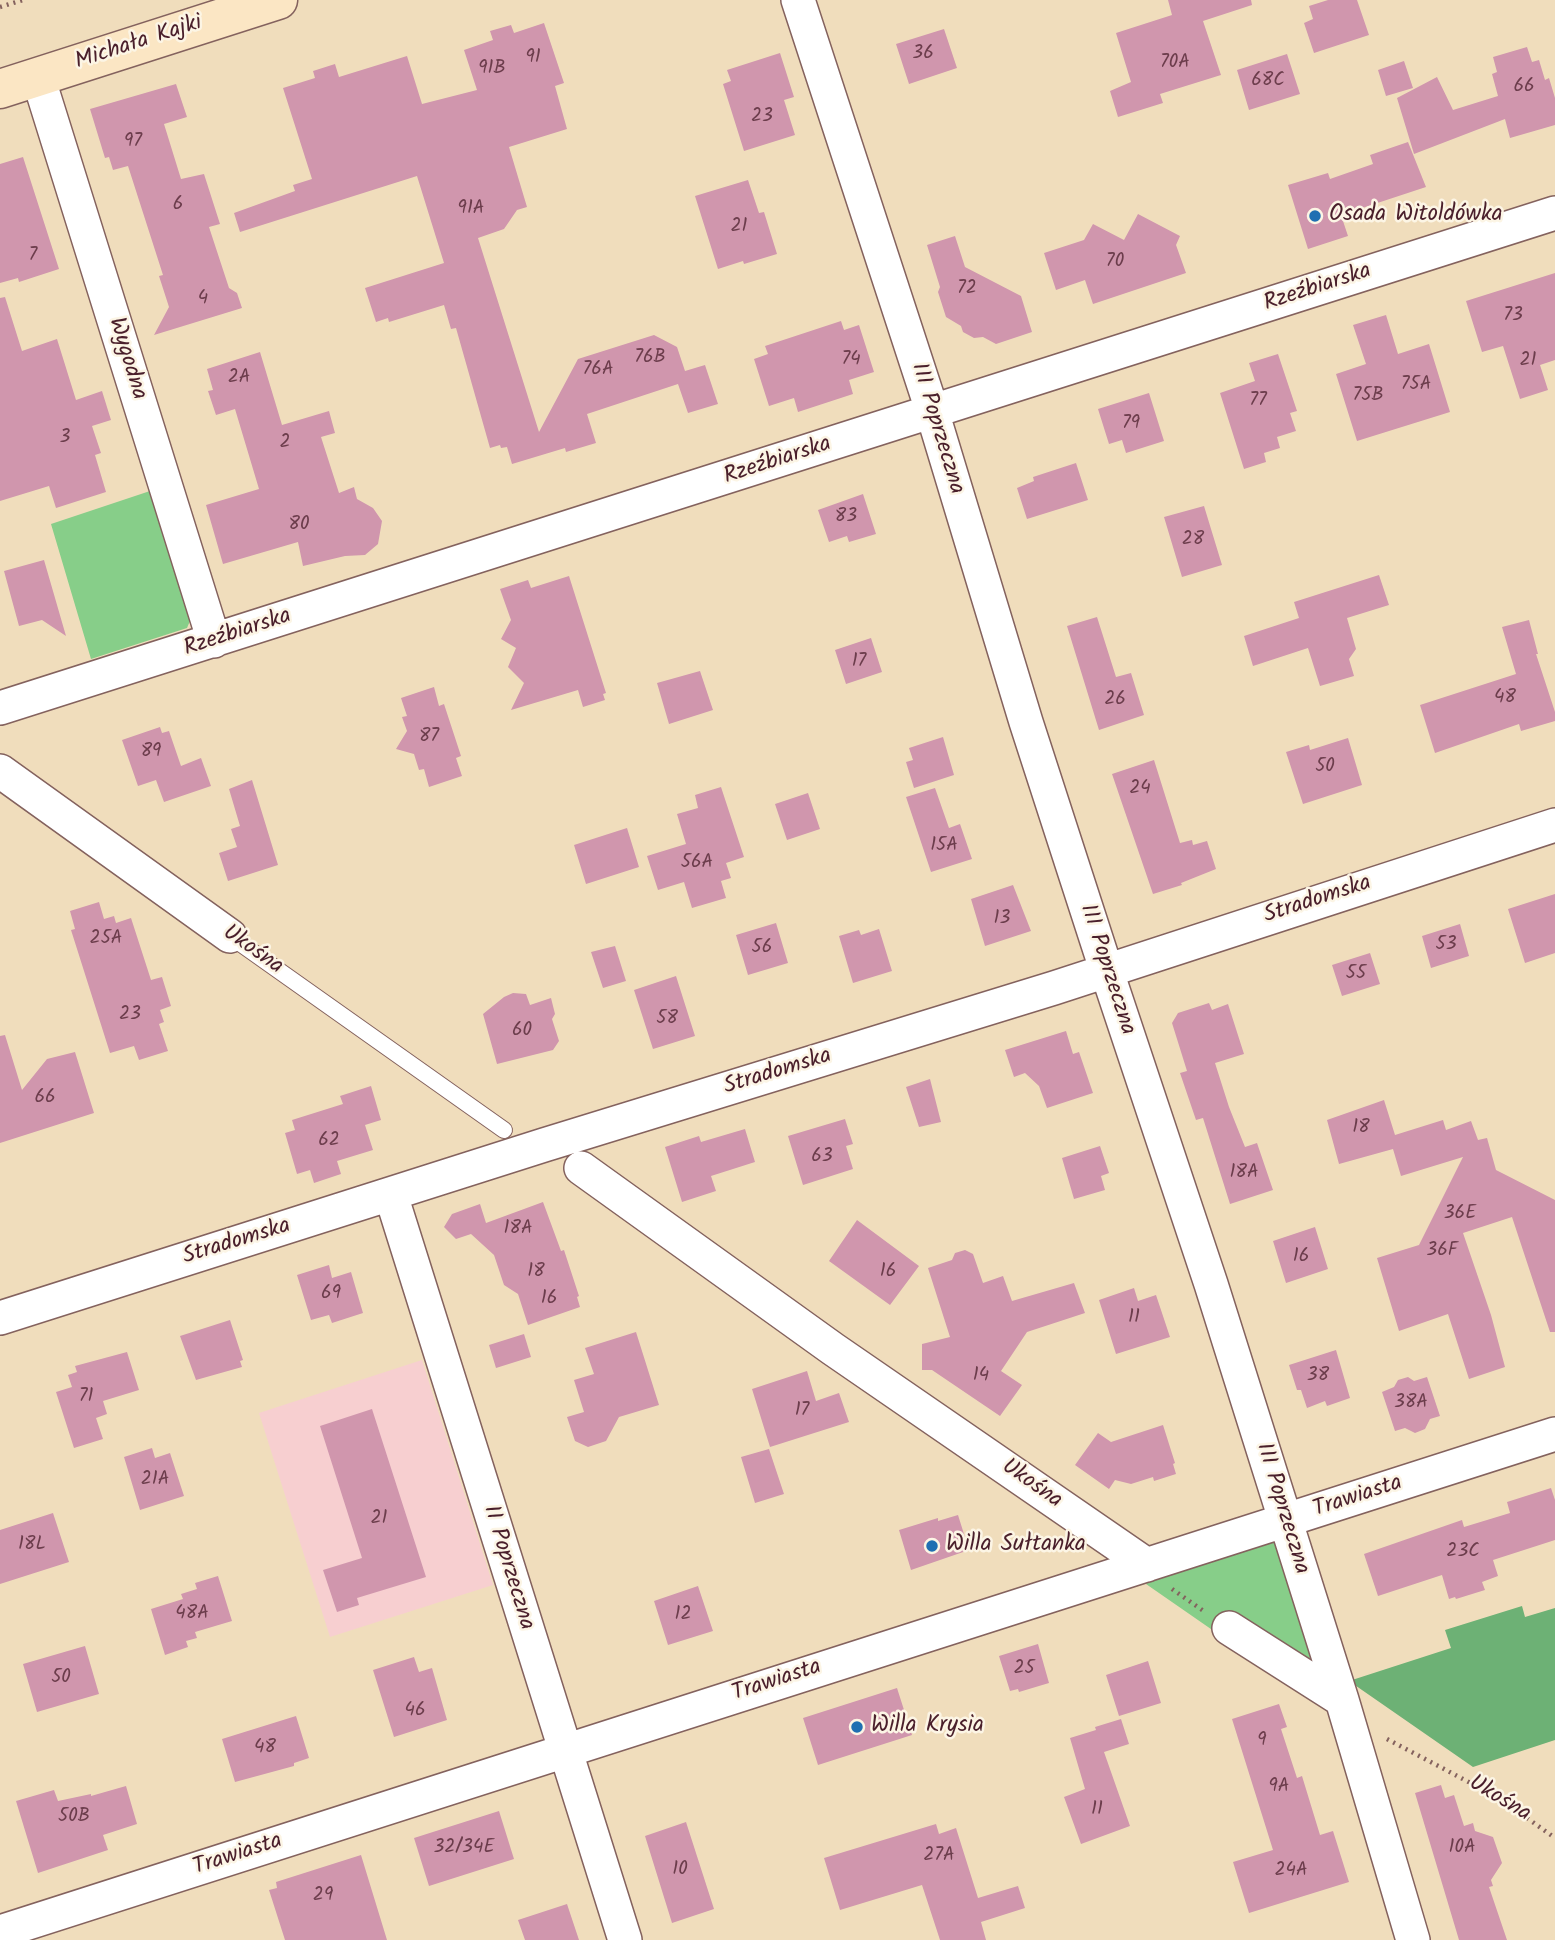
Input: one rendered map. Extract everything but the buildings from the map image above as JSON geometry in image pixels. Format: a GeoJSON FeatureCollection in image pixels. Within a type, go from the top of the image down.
{"type":"FeatureCollection","features":[{"type":"Feature","properties":{"kind":"street","name":"Michała Kajki"},"geometry":{"type":"LineString","coordinates":[[0,89],[278,0]]}},
{"type":"Feature","properties":{"kind":"street","name":"III Poprzeczna"},"geometry":{"type":"LineString","coordinates":[[798,0],[932,413],[1026,722],[1211,1284],[1342,1700],[1413,1940]]}},
{"type":"Feature","properties":{"kind":"street","name":"Wygodna"},"geometry":{"type":"LineString","coordinates":[[38,77],[214,641]]}},
{"type":"Feature","properties":{"kind":"street","name":"Rzeźbiarska"},"geometry":{"type":"LineString","coordinates":[[0,708],[1555,213]]}},
{"type":"Feature","properties":{"kind":"street","name":"Ukośna"},"geometry":{"type":"LineString","coordinates":[[0,771],[230,936]]}},
{"type":"Feature","properties":{"kind":"street","name":"Stradomska"},"geometry":{"type":"LineString","coordinates":[[0,1318],[544,1145],[1054,988],[1555,825]]}},
{"type":"Feature","properties":{"kind":"street","name":"Ukośna"},"geometry":{"type":"LineString","coordinates":[[581,1168],[833,1349],[1147,1565]]}},
{"type":"Feature","properties":{"kind":"street","name":"II Poprzeczna"},"geometry":{"type":"LineString","coordinates":[[391,1195],[625,1940]]}},
{"type":"Feature","properties":{"kind":"street","name":"Trawiasta"},"geometry":{"type":"LineString","coordinates":[[0,1931],[1555,1434]]}},
{"type":"Feature","properties":{"kind":"street"},"geometry":{"type":"LineString","coordinates":[[1229,1629],[1342,1700]]}},
{"type":"Feature","properties":{"kind":"lane","name":"Ukośna"},"geometry":{"type":"LineString","coordinates":[[230,936],[504,1129]]}},
{"type":"Feature","properties":{"kind":"path"},"geometry":{"type":"LineString","coordinates":[[0,8],[23,0]]}},
{"type":"Feature","properties":{"kind":"path"},"geometry":{"type":"LineString","coordinates":[[1147,1565],[1158,1579],[1229,1629]]}},
{"type":"Feature","properties":{"kind":"path","name":"Ukośna"},"geometry":{"type":"LineString","coordinates":[[1385,1738],[1499,1798],[1555,1838]]}},
{"type":"Feature","properties":{"kind":"shaded area"},"geometry":{"type":"Polygon","coordinates":[[[422,1360],[493,1585],[330,1637],[259,1413],[422,1360]]]}},
{"type":"Feature","properties":{"kind":"green space"},"geometry":{"type":"Polygon","coordinates":[[[153,490],[192,616],[187,628],[91,659],[51,524],[153,490]]]}},
{"type":"Feature","properties":{"kind":"green space"},"geometry":{"type":"Polygon","coordinates":[[[1278,1540],[1316,1669],[1221,1636],[1146,1584],[1163,1571],[1278,1540]]]}},
{"type":"Feature","properties":{"kind":"green space"},"geometry":{"type":"Polygon","coordinates":[[[1522,1606],[1525,1617],[1555,1608],[1555,1740],[1473,1767],[1349,1681],[1451,1648],[1445,1630],[1522,1606]]]}},
{"type":"Feature","properties":{"kind":"place","name":"Osada Witoldówka"},"geometry":{"type":"Point","coordinates":[1315,216]}},
{"type":"Feature","properties":{"kind":"place","name":"Willa Sułtanka"},"geometry":{"type":"Point","coordinates":[932,1546]}},
{"type":"Feature","properties":{"kind":"place","name":"Willa Krysia"},"geometry":{"type":"Point","coordinates":[857,1727]}}]}
